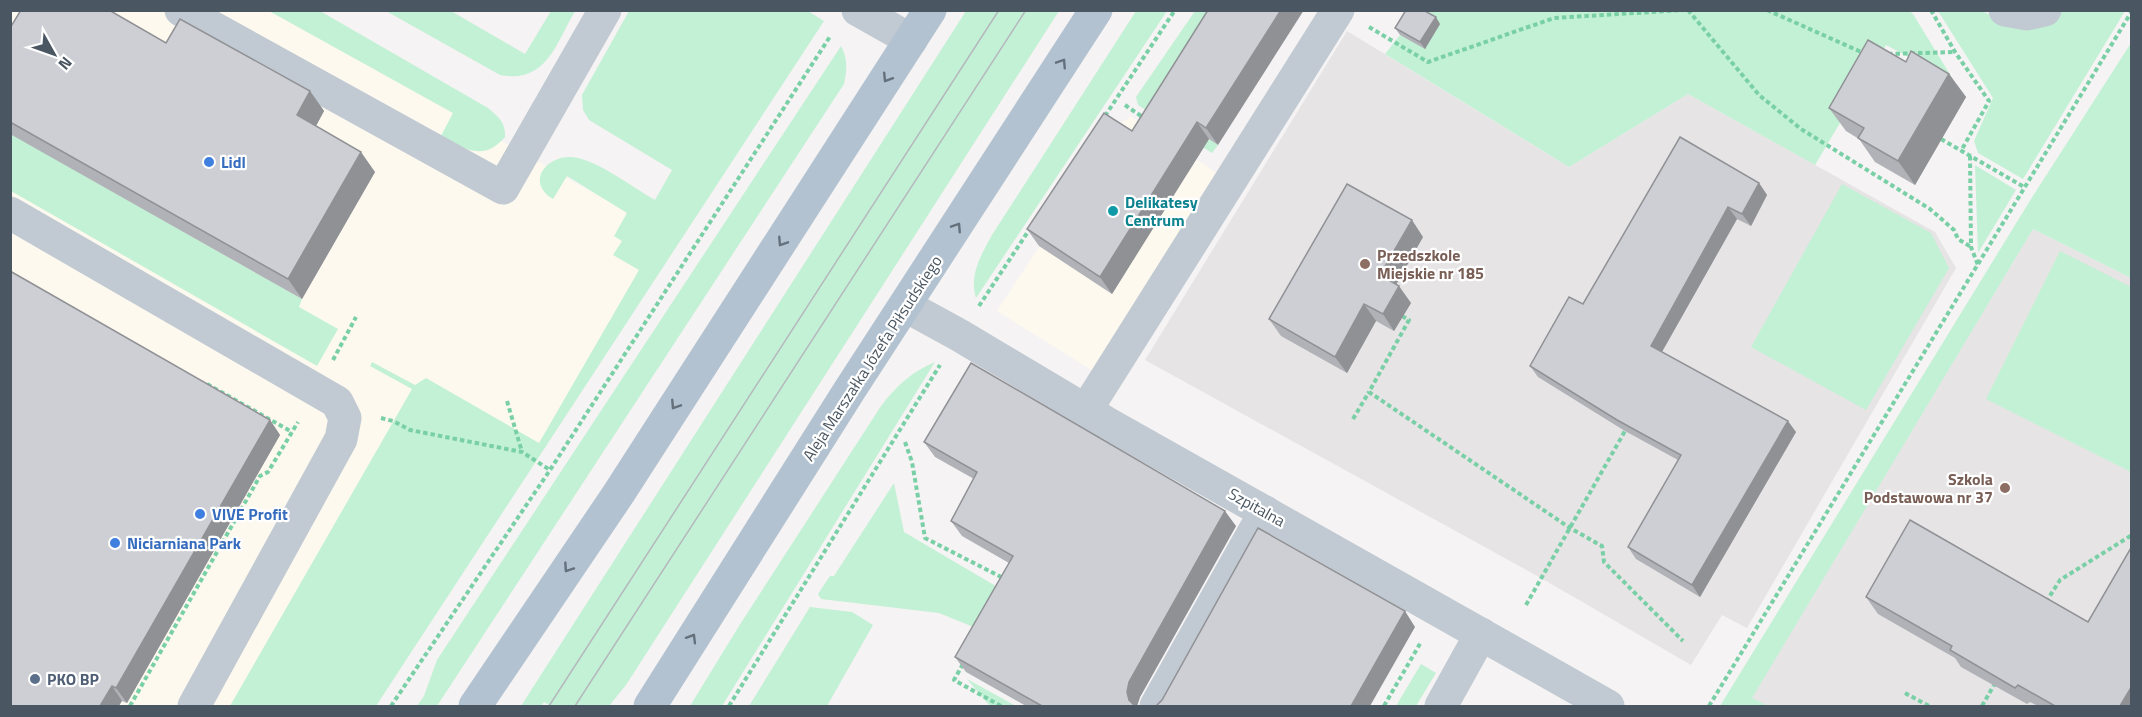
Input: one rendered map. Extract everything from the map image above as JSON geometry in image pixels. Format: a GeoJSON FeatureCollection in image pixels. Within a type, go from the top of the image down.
{"type":"FeatureCollection","features":[{"type":"Feature","properties":{"kind":"main road"},"geometry":{"type":"LineString","coordinates":[[476,706],[625,483],[930,10]]}},
{"type":"Feature","properties":{"kind":"main road","name":"Aleja Marszałka Józefa Piłsudskiego"},"geometry":{"type":"LineString","coordinates":[[656,697],[849,391],[1096,10]]}},
{"type":"Feature","properties":{"kind":"street"},"geometry":{"type":"LineString","coordinates":[[181,10],[503,188],[605,10]]}},
{"type":"Feature","properties":{"kind":"street"},"geometry":{"type":"LineString","coordinates":[[2005,10],[2027,14],[2045,10]]}},
{"type":"Feature","properties":{"kind":"street"},"geometry":{"type":"LineString","coordinates":[[1086,410],[1349,16]]}},
{"type":"Feature","properties":{"kind":"street"},"geometry":{"type":"LineString","coordinates":[[847,20],[910,40]]}},
{"type":"Feature","properties":{"kind":"street"},"geometry":{"type":"LineString","coordinates":[[10,213],[337,402],[345,418],[341,439],[194,706]]}},
{"type":"Feature","properties":{"kind":"street","name":"Szpitalna"},"geometry":{"type":"LineString","coordinates":[[906,306],[1608,706]]}},
{"type":"Feature","properties":{"kind":"street"},"geometry":{"type":"LineString","coordinates":[[1156,706],[1265,512]]}},
{"type":"Feature","properties":{"kind":"street"},"geometry":{"type":"LineString","coordinates":[[1442,706],[1481,634]]}},
{"type":"Feature","properties":{"kind":"street"},"geometry":{"type":"LineString","coordinates":[[635,706],[656,697]]}},
{"type":"Feature","properties":{"kind":"path"},"geometry":{"type":"LineString","coordinates":[[1102,120],[1175,10]]}},
{"type":"Feature","properties":{"kind":"path"},"geometry":{"type":"LineString","coordinates":[[1349,16],[1428,62],[1554,18],[1686,10],[1758,95],[1801,129],[1930,209],[1954,230],[1958,239],[1971,247]]}},
{"type":"Feature","properties":{"kind":"path"},"geometry":{"type":"LineString","coordinates":[[1767,10],[1859,51],[1868,52]]}},
{"type":"Feature","properties":{"kind":"path"},"geometry":{"type":"LineString","coordinates":[[1931,10],[1955,52],[1989,101],[1961,151]]}},
{"type":"Feature","properties":{"kind":"path"},"geometry":{"type":"LineString","coordinates":[[1709,706],[2132,11]]}},
{"type":"Feature","properties":{"kind":"path"},"geometry":{"type":"LineString","coordinates":[[391,706],[847,20]]}},
{"type":"Feature","properties":{"kind":"path"},"geometry":{"type":"LineString","coordinates":[[1878,53],[1955,52]]}},
{"type":"Feature","properties":{"kind":"path"},"geometry":{"type":"LineString","coordinates":[[1941,140],[2024,187]]}},
{"type":"Feature","properties":{"kind":"path"},"geometry":{"type":"LineString","coordinates":[[1970,156],[1971,247],[1978,266]]}},
{"type":"Feature","properties":{"kind":"path"},"geometry":{"type":"LineString","coordinates":[[976,310],[1036,219]]}},
{"type":"Feature","properties":{"kind":"path"},"geometry":{"type":"LineString","coordinates":[[1353,419],[1409,320],[1402,316]]}},
{"type":"Feature","properties":{"kind":"path"},"geometry":{"type":"LineString","coordinates":[[343,342],[356,317]]}},
{"type":"Feature","properties":{"kind":"path"},"geometry":{"type":"LineString","coordinates":[[729,706],[945,357]]}},
{"type":"Feature","properties":{"kind":"path"},"geometry":{"type":"LineString","coordinates":[[130,706],[260,476],[268,472],[292,432],[200,380]]}},
{"type":"Feature","properties":{"kind":"path"},"geometry":{"type":"LineString","coordinates":[[1369,392],[1570,528],[1602,546],[1604,562],[1683,641]]}},
{"type":"Feature","properties":{"kind":"path"},"geometry":{"type":"LineString","coordinates":[[507,401],[522,452]]}},
{"type":"Feature","properties":{"kind":"path"},"geometry":{"type":"LineString","coordinates":[[393,421],[410,430],[522,452],[550,470]]}},
{"type":"Feature","properties":{"kind":"path"},"geometry":{"type":"LineString","coordinates":[[1526,605],[1625,431]]}},
{"type":"Feature","properties":{"kind":"path"},"geometry":{"type":"LineString","coordinates":[[906,442],[912,462],[925,538],[1010,581]]}},
{"type":"Feature","properties":{"kind":"path"},"geometry":{"type":"LineString","coordinates":[[2043,607],[2060,580],[2132,535]]}},
{"type":"Feature","properties":{"kind":"path"},"geometry":{"type":"LineString","coordinates":[[965,660],[954,680],[1001,706]]}},
{"type":"Feature","properties":{"kind":"path"},"geometry":{"type":"LineString","coordinates":[[1982,706],[1994,685]]}},
{"type":"Feature","properties":{"kind":"path"},"geometry":{"type":"LineString","coordinates":[[1905,693],[1929,706]]}},
{"type":"Feature","properties":{"kind":"shaded area"},"geometry":{"type":"Polygon","coordinates":[[[10,11],[272,11],[666,234],[539,452],[415,386],[230,706],[11,706],[10,11]]]}},
{"type":"Feature","properties":{"kind":"shaded area"},"geometry":{"type":"Polygon","coordinates":[[[1347,31],[1569,167],[1688,94],[1935,232],[1956,268],[1747,628],[1722,615],[1691,665],[1541,578],[1145,360],[1347,31]]]}},
{"type":"Feature","properties":{"kind":"shaded area"},"geometry":{"type":"Polygon","coordinates":[[[1130,116],[1220,175],[1093,371],[997,311],[1116,130],[1130,116]]]}},
{"type":"Feature","properties":{"kind":"shaded area","name":"Szkola Podstawowa nr 37"},"geometry":{"type":"Polygon","coordinates":[[[2033,229],[2131,278],[2131,706],[1768,706],[1751,698],[2033,229]]]}},
{"type":"Feature","properties":{"kind":"green space"},"geometry":{"type":"Polygon","coordinates":[[[1908,10],[1913,14],[1954,81],[1886,45],[1815,165],[1688,94],[1569,167],[1385,54],[1400,35],[1425,48],[1422,11],[1908,10]]]}},
{"type":"Feature","properties":{"kind":"green space"},"geometry":{"type":"Polygon","coordinates":[[[269,11],[320,11],[488,108],[503,124],[505,137],[497,145],[482,151],[466,149],[449,141],[441,136],[453,113],[269,11]]]}},
{"type":"Feature","properties":{"kind":"green space"},"geometry":{"type":"Polygon","coordinates":[[[386,11],[451,11],[525,54],[551,11],[575,11],[548,59],[528,73],[516,76],[500,75],[386,11]]]}},
{"type":"Feature","properties":{"kind":"green space"},"geometry":{"type":"Polygon","coordinates":[[[629,11],[808,11],[824,21],[376,706],[230,706],[412,389],[370,366],[372,362],[415,385],[426,378],[539,443],[639,270],[613,255],[622,241],[614,236],[627,213],[567,176],[553,199],[544,192],[540,184],[540,176],[550,163],[568,157],[578,158],[607,170],[655,200],[672,170],[589,120],[583,110],[582,95],[629,11]]]}},
{"type":"Feature","properties":{"kind":"green space"},"geometry":{"type":"Polygon","coordinates":[[[966,11],[1059,11],[626,685],[609,706],[551,706],[544,702],[541,706],[521,706],[966,11]]]}},
{"type":"Feature","properties":{"kind":"green space"},"geometry":{"type":"Polygon","coordinates":[[[1136,11],[1167,11],[976,298],[975,273],[992,235],[1136,11]]]}},
{"type":"Feature","properties":{"kind":"green space"},"geometry":{"type":"Polygon","coordinates":[[[1195,11],[1231,11],[1167,112],[1218,145],[1212,153],[1138,105],[1136,97],[1195,11]]]}},
{"type":"Feature","properties":{"kind":"green space"},"geometry":{"type":"Polygon","coordinates":[[[1938,11],[1982,11],[1996,18],[2060,11],[2125,11],[2023,179],[1978,153],[1974,141],[1993,98],[1938,11]]]}},
{"type":"Feature","properties":{"kind":"green space"},"geometry":{"type":"Polygon","coordinates":[[[2131,43],[2131,278],[2033,229],[1752,698],[1768,706],[1720,706],[2031,199],[2131,43]]]}},
{"type":"Feature","properties":{"kind":"green space"},"geometry":{"type":"Polygon","coordinates":[[[841,46],[846,65],[844,84],[437,706],[417,706],[424,696],[437,660],[841,46]]]}},
{"type":"Feature","properties":{"kind":"green space"},"geometry":{"type":"Polygon","coordinates":[[[11,134],[302,299],[299,307],[338,329],[317,366],[11,191],[11,134]]]}},
{"type":"Feature","properties":{"kind":"green space"},"geometry":{"type":"Polygon","coordinates":[[[1975,165],[2016,190],[1978,253],[1975,165]]]}},
{"type":"Feature","properties":{"kind":"green space"},"geometry":{"type":"Polygon","coordinates":[[[1842,184],[1931,233],[1949,268],[1866,410],[1751,347],[1842,184]]]}},
{"type":"Feature","properties":{"kind":"green space"},"geometry":{"type":"Polygon","coordinates":[[[2060,251],[2131,287],[2131,472],[1986,399],[2060,251]]]}},
{"type":"Feature","properties":{"kind":"green space"},"geometry":{"type":"Polygon","coordinates":[[[935,362],[722,706],[690,706],[881,406],[905,380],[935,362]]]}},
{"type":"Feature","properties":{"kind":"green space"},"geometry":{"type":"Polygon","coordinates":[[[894,483],[904,532],[999,588],[976,628],[939,613],[821,599],[818,594],[830,576],[834,576],[894,483]]]}},
{"type":"Feature","properties":{"kind":"green space"},"geometry":{"type":"Polygon","coordinates":[[[810,607],[852,612],[873,625],[827,706],[749,706],[810,607]]]}},
{"type":"Feature","properties":{"kind":"green space"},"geometry":{"type":"Polygon","coordinates":[[[1421,664],[1436,673],[1416,706],[1396,706],[1421,664]]]}},
{"type":"Feature","properties":{"kind":"green space"},"geometry":{"type":"Polygon","coordinates":[[[967,679],[1016,706],[990,706],[967,679]]]}},
{"type":"Feature","properties":{"kind":"building","name":"Lidl"},"geometry":{"type":"Polygon","coordinates":[[[21,10],[109,10],[166,43],[180,19],[310,91],[297,115],[361,152],[288,279],[10,122],[10,28],[21,10]]]}},
{"type":"Feature","properties":{"kind":"building"},"geometry":{"type":"Polygon","coordinates":[[[1208,10],[1281,10],[1206,128],[1197,122],[1100,277],[1027,229],[1104,113],[1132,131],[1208,10]]]}},
{"type":"Feature","properties":{"kind":"building"},"geometry":{"type":"Polygon","coordinates":[[[1406,10],[1423,10],[1436,17],[1420,42],[1395,28],[1406,10]]]}},
{"type":"Feature","properties":{"kind":"building"},"geometry":{"type":"Polygon","coordinates":[[[1868,40],[1906,62],[1911,51],[1949,74],[1898,161],[1858,138],[1864,128],[1829,108],[1868,40]]]}},
{"type":"Feature","properties":{"kind":"building"},"geometry":{"type":"Polygon","coordinates":[[[1680,137],[1759,183],[1742,214],[1728,207],[1651,346],[1788,421],[1692,585],[1628,547],[1681,455],[1617,420],[1530,366],[1569,297],[1583,304],[1680,137]]]}},
{"type":"Feature","properties":{"kind":"building","name":"Przedszkole Miejskie nr 185"},"geometry":{"type":"Polygon","coordinates":[[[1347,184],[1412,220],[1380,275],[1399,286],[1383,314],[1364,304],[1335,357],[1269,319],[1347,184]]]}},
{"type":"Feature","properties":{"kind":"building","name":"Niciarniana Park"},"geometry":{"type":"Polygon","coordinates":[[[10,271],[270,420],[116,688],[112,686],[100,706],[10,706],[10,271]]]}},
{"type":"Feature","properties":{"kind":"building"},"geometry":{"type":"Polygon","coordinates":[[[971,363],[1225,511],[1129,682],[1127,692],[1129,700],[1135,706],[1042,706],[955,657],[1013,556],[951,521],[977,472],[924,442],[971,363]]]}},
{"type":"Feature","properties":{"kind":"building"},"geometry":{"type":"Polygon","coordinates":[[[1910,520],[2088,622],[2132,546],[2132,686],[2120,706],[2055,706],[2018,685],[2015,688],[1950,650],[1952,646],[1866,597],[1910,520]]]}},
{"type":"Feature","properties":{"kind":"building"},"geometry":{"type":"Polygon","coordinates":[[[1258,528],[1405,611],[1351,706],[1156,706],[1162,700],[1258,528]]]}},
{"type":"Feature","properties":{"kind":"tram line"},"geometry":{"type":"LineString","coordinates":[[549,706],[999,10]]}},
{"type":"Feature","properties":{"kind":"tram line"},"geometry":{"type":"LineString","coordinates":[[575,706],[1026,10]]}},
{"type":"Feature","properties":{"kind":"place","name":"Lidl"},"geometry":{"type":"Point","coordinates":[209,162]}},
{"type":"Feature","properties":{"kind":"place","name":"Delikatesy Centrum"},"geometry":{"type":"Point","coordinates":[1113,211]}},
{"type":"Feature","properties":{"kind":"place","name":"Przedszkole Miejskie nr 185"},"geometry":{"type":"Point","coordinates":[1365,264]}},
{"type":"Feature","properties":{"kind":"place","name":"Szkola Podstawowa nr 37"},"geometry":{"type":"Point","coordinates":[2005,488]}},
{"type":"Feature","properties":{"kind":"place","name":"VIVE Profit"},"geometry":{"type":"Point","coordinates":[200,514]}},
{"type":"Feature","properties":{"kind":"place","name":"Niciarniana Park"},"geometry":{"type":"Point","coordinates":[115,543]}},
{"type":"Feature","properties":{"kind":"place","name":"PKO BP"},"geometry":{"type":"Point","coordinates":[35,679]}}]}
